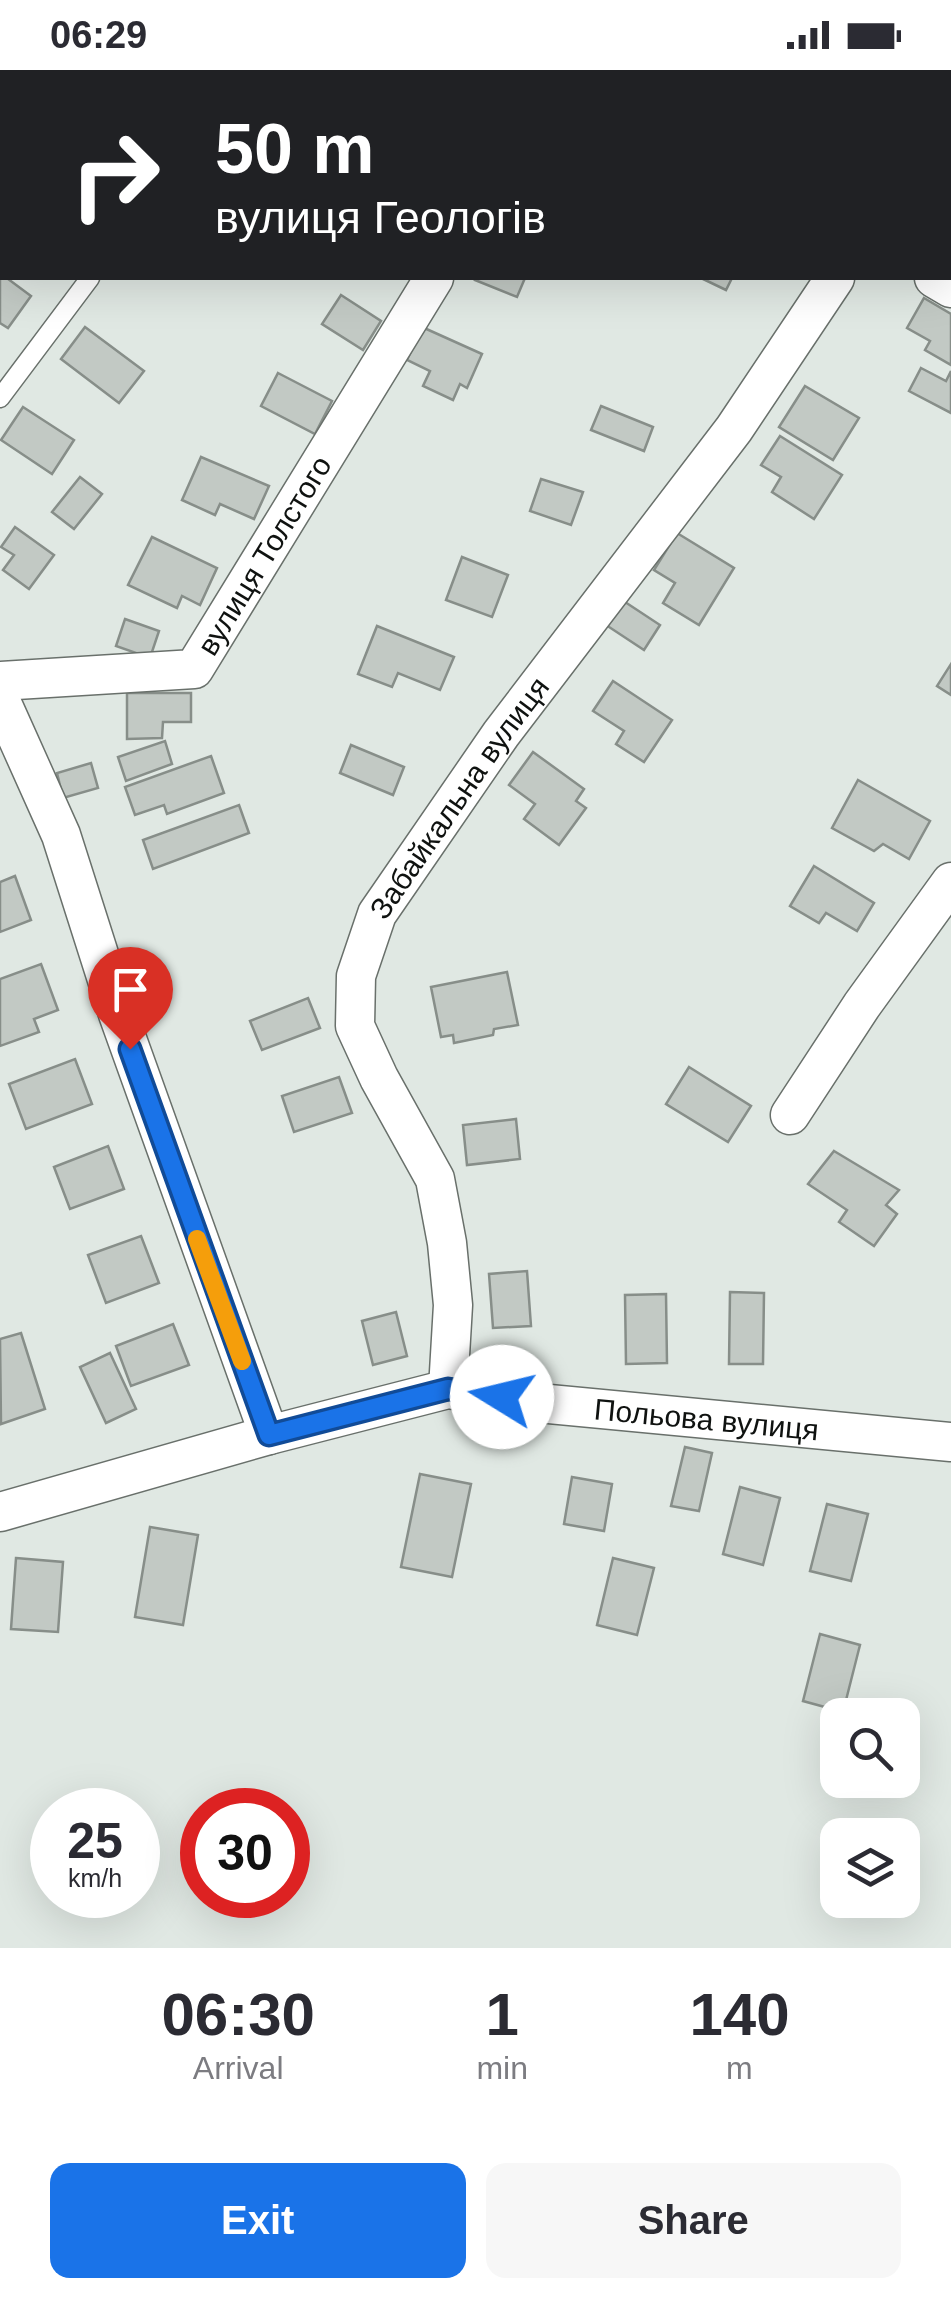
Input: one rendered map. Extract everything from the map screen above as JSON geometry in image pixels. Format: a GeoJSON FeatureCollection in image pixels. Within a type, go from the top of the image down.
{"type":"FeatureCollection","features":[{"type":"Feature","properties":{"kind":"street","name":"вулиця Толстого"},"geometry":{"type":"LineString","coordinates":[[0,682],[194,669],[433,280]]}},
{"type":"Feature","properties":{"kind":"street","name":"Забайкальна вулиця"},"geometry":{"type":"LineString","coordinates":[[448,1389],[453,1305],[447,1243],[434,1180],[378,1078],[355,1026],[356,976],[377,914],[501,734],[734,430],[835,280]]}},
{"type":"Feature","properties":{"kind":"street"},"geometry":{"type":"LineString","coordinates":[[0,698],[61,835],[118,1014],[269,1435]]}},
{"type":"Feature","properties":{"kind":"street"},"geometry":{"type":"LineString","coordinates":[[790,1115],[862,1005],[951,882]]}},
{"type":"Feature","properties":{"kind":"street","name":"Польова вулиця"},"geometry":{"type":"LineString","coordinates":[[0,1512],[269,1435],[448,1389],[528,1402],[951,1442]]}},
{"type":"Feature","properties":{"kind":"lane"},"geometry":{"type":"LineString","coordinates":[[0,398],[88,280]]}},
{"type":"Feature","properties":{"kind":"building"},"geometry":{"type":"Polygon","coordinates":[[[0,280],[9,280],[31,296],[8,328],[0,323],[0,280]]]}},
{"type":"Feature","properties":{"kind":"building"},"geometry":{"type":"Polygon","coordinates":[[[475,280],[524,280],[517,297],[475,280]]]}},
{"type":"Feature","properties":{"kind":"building"},"geometry":{"type":"Polygon","coordinates":[[[705,280],[731,280],[726,290],[705,280]]]}},
{"type":"Feature","properties":{"kind":"building"},"geometry":{"type":"Polygon","coordinates":[[[341,295],[381,321],[363,350],[322,324],[341,295]]]}},
{"type":"Feature","properties":{"kind":"building"},"geometry":{"type":"Polygon","coordinates":[[[924,298],[951,314],[951,365],[925,350],[930,341],[907,328],[924,298]]]}},
{"type":"Feature","properties":{"kind":"building"},"geometry":{"type":"Polygon","coordinates":[[[85,327],[144,371],[119,403],[61,359],[85,327]]]}},
{"type":"Feature","properties":{"kind":"building"},"geometry":{"type":"Polygon","coordinates":[[[422,327],[482,354],[467,388],[460,384],[453,400],[423,386],[430,371],[407,360],[422,327]]]}},
{"type":"Feature","properties":{"kind":"building"},"geometry":{"type":"Polygon","coordinates":[[[921,368],[946,381],[951,371],[951,413],[909,391],[921,368]]]}},
{"type":"Feature","properties":{"kind":"building"},"geometry":{"type":"Polygon","coordinates":[[[278,373],[332,401],[315,434],[261,406],[278,373]]]}},
{"type":"Feature","properties":{"kind":"building"},"geometry":{"type":"Polygon","coordinates":[[[805,386],[859,418],[833,460],[779,427],[805,386]]]}},
{"type":"Feature","properties":{"kind":"building"},"geometry":{"type":"Polygon","coordinates":[[[601,406],[653,427],[644,451],[591,430],[601,406]]]}},
{"type":"Feature","properties":{"kind":"building"},"geometry":{"type":"Polygon","coordinates":[[[23,407],[74,440],[52,474],[1,440],[23,407]]]}},
{"type":"Feature","properties":{"kind":"building"},"geometry":{"type":"Polygon","coordinates":[[[780,436],[842,475],[814,519],[772,492],[781,477],[761,465],[780,436]]]}},
{"type":"Feature","properties":{"kind":"building"},"geometry":{"type":"Polygon","coordinates":[[[201,457],[269,486],[254,519],[220,504],[215,515],[182,500],[201,457]]]}},
{"type":"Feature","properties":{"kind":"building"},"geometry":{"type":"Polygon","coordinates":[[[80,477],[102,494],[74,529],[52,512],[80,477]]]}},
{"type":"Feature","properties":{"kind":"building"},"geometry":{"type":"Polygon","coordinates":[[[541,479],[583,492],[571,525],[530,511],[541,479]]]}},
{"type":"Feature","properties":{"kind":"building"},"geometry":{"type":"Polygon","coordinates":[[[15,527],[54,555],[29,589],[3,570],[14,555],[1,547],[15,527]]]}},
{"type":"Feature","properties":{"kind":"building"},"geometry":{"type":"Polygon","coordinates":[[[677,533],[734,568],[699,625],[663,603],[675,583],[654,570],[677,533]]]}},
{"type":"Feature","properties":{"kind":"building"},"geometry":{"type":"Polygon","coordinates":[[[152,537],[217,568],[200,605],[182,596],[177,608],[128,585],[152,537]]]}},
{"type":"Feature","properties":{"kind":"building"},"geometry":{"type":"Polygon","coordinates":[[[462,557],[508,575],[492,617],[446,600],[462,557]]]}},
{"type":"Feature","properties":{"kind":"building"},"geometry":{"type":"Polygon","coordinates":[[[622,600],[660,625],[644,650],[606,625],[622,600]]]}},
{"type":"Feature","properties":{"kind":"building"},"geometry":{"type":"Polygon","coordinates":[[[125,619],[159,631],[150,658],[116,646],[125,619]]]}},
{"type":"Feature","properties":{"kind":"building"},"geometry":{"type":"Polygon","coordinates":[[[377,626],[454,657],[440,690],[398,673],[392,687],[358,674],[377,626]]]}},
{"type":"Feature","properties":{"kind":"building"},"geometry":{"type":"Polygon","coordinates":[[[951,664],[951,695],[937,686],[951,664]]]}},
{"type":"Feature","properties":{"kind":"building"},"geometry":{"type":"Polygon","coordinates":[[[613,681],[672,720],[644,762],[616,744],[624,731],[593,711],[613,681]]]}},
{"type":"Feature","properties":{"kind":"building"},"geometry":{"type":"Polygon","coordinates":[[[127,693],[191,693],[191,722],[163,722],[162,738],[127,739],[127,693]]]}},
{"type":"Feature","properties":{"kind":"building"},"geometry":{"type":"Polygon","coordinates":[[[165,741],[172,764],[126,781],[118,757],[165,741]]]}},
{"type":"Feature","properties":{"kind":"building"},"geometry":{"type":"Polygon","coordinates":[[[351,745],[404,767],[393,795],[340,773],[351,745]]]}},
{"type":"Feature","properties":{"kind":"building"},"geometry":{"type":"Polygon","coordinates":[[[533,752],[584,789],[576,801],[586,808],[559,845],[524,819],[535,804],[509,785],[533,752]]]}},
{"type":"Feature","properties":{"kind":"building"},"geometry":{"type":"Polygon","coordinates":[[[211,756],[224,793],[167,814],[164,805],[135,815],[125,787],[211,756]]]}},
{"type":"Feature","properties":{"kind":"building"},"geometry":{"type":"Polygon","coordinates":[[[91,763],[98,788],[63,798],[57,773],[91,763]]]}},
{"type":"Feature","properties":{"kind":"building"},"geometry":{"type":"Polygon","coordinates":[[[858,780],[930,821],[909,859],[883,844],[874,851],[832,828],[858,780]]]}},
{"type":"Feature","properties":{"kind":"building"},"geometry":{"type":"Polygon","coordinates":[[[239,805],[249,833],[153,869],[143,840],[239,805]]]}},
{"type":"Feature","properties":{"kind":"building"},"geometry":{"type":"Polygon","coordinates":[[[814,866],[874,903],[857,931],[826,913],[819,923],[790,906],[814,866]]]}},
{"type":"Feature","properties":{"kind":"building"},"geometry":{"type":"Polygon","coordinates":[[[15,876],[31,920],[0,932],[0,882],[15,876]]]}},
{"type":"Feature","properties":{"kind":"building"},"geometry":{"type":"Polygon","coordinates":[[[41,964],[58,1010],[34,1019],[39,1032],[0,1046],[0,979],[41,964]]]}},
{"type":"Feature","properties":{"kind":"building"},"geometry":{"type":"Polygon","coordinates":[[[507,972],[518,1025],[454,1043],[453,1035],[441,1037],[431,987],[507,972]]]}},
{"type":"Feature","properties":{"kind":"building"},"geometry":{"type":"Polygon","coordinates":[[[308,998],[320,1028],[262,1050],[250,1021],[308,998]]]}},
{"type":"Feature","properties":{"kind":"building"},"geometry":{"type":"Polygon","coordinates":[[[75,1059],[92,1104],[26,1129],[9,1084],[75,1059]]]}},
{"type":"Feature","properties":{"kind":"building"},"geometry":{"type":"Polygon","coordinates":[[[689,1067],[751,1106],[728,1142],[666,1104],[689,1067]]]}},
{"type":"Feature","properties":{"kind":"building"},"geometry":{"type":"Polygon","coordinates":[[[339,1077],[352,1113],[294,1132],[282,1096],[339,1077]]]}},
{"type":"Feature","properties":{"kind":"building"},"geometry":{"type":"Polygon","coordinates":[[[516,1119],[520,1159],[467,1165],[463,1125],[516,1119]]]}},
{"type":"Feature","properties":{"kind":"building"},"geometry":{"type":"Polygon","coordinates":[[[108,1146],[124,1189],[70,1209],[54,1167],[108,1146]]]}},
{"type":"Feature","properties":{"kind":"building"},"geometry":{"type":"Polygon","coordinates":[[[834,1151],[899,1190],[886,1205],[897,1214],[874,1246],[839,1222],[847,1210],[808,1184],[834,1151]]]}},
{"type":"Feature","properties":{"kind":"building"},"geometry":{"type":"Polygon","coordinates":[[[141,1236],[159,1283],[106,1303],[88,1255],[141,1236]]]}},
{"type":"Feature","properties":{"kind":"building"},"geometry":{"type":"Polygon","coordinates":[[[527,1271],[531,1326],[493,1328],[489,1274],[527,1271]]]}},
{"type":"Feature","properties":{"kind":"building"},"geometry":{"type":"Polygon","coordinates":[[[730,1292],[764,1293],[763,1364],[729,1364],[730,1292]]]}},
{"type":"Feature","properties":{"kind":"building"},"geometry":{"type":"Polygon","coordinates":[[[666,1294],[667,1363],[626,1364],[625,1295],[666,1294]]]}},
{"type":"Feature","properties":{"kind":"building"},"geometry":{"type":"Polygon","coordinates":[[[396,1312],[407,1356],[373,1365],[362,1321],[396,1312]]]}},
{"type":"Feature","properties":{"kind":"building"},"geometry":{"type":"Polygon","coordinates":[[[173,1324],[189,1365],[131,1386],[116,1346],[173,1324]]]}},
{"type":"Feature","properties":{"kind":"building"},"geometry":{"type":"Polygon","coordinates":[[[21,1333],[45,1409],[1,1424],[0,1339],[21,1333]]]}},
{"type":"Feature","properties":{"kind":"building"},"geometry":{"type":"Polygon","coordinates":[[[110,1353],[136,1409],[106,1423],[80,1367],[110,1353]]]}},
{"type":"Feature","properties":{"kind":"building"},"geometry":{"type":"Polygon","coordinates":[[[685,1447],[712,1453],[699,1511],[671,1506],[685,1447]]]}},
{"type":"Feature","properties":{"kind":"building"},"geometry":{"type":"Polygon","coordinates":[[[420,1474],[471,1484],[452,1577],[401,1567],[420,1474]]]}},
{"type":"Feature","properties":{"kind":"building"},"geometry":{"type":"Polygon","coordinates":[[[572,1477],[612,1484],[604,1531],[564,1524],[572,1477]]]}},
{"type":"Feature","properties":{"kind":"building"},"geometry":{"type":"Polygon","coordinates":[[[740,1487],[780,1498],[763,1565],[723,1554],[740,1487]]]}},
{"type":"Feature","properties":{"kind":"building"},"geometry":{"type":"Polygon","coordinates":[[[827,1504],[868,1514],[851,1581],[810,1571],[827,1504]]]}},
{"type":"Feature","properties":{"kind":"building"},"geometry":{"type":"Polygon","coordinates":[[[150,1527],[198,1535],[183,1625],[135,1617],[150,1527]]]}},
{"type":"Feature","properties":{"kind":"building"},"geometry":{"type":"Polygon","coordinates":[[[16,1558],[63,1562],[58,1632],[11,1629],[16,1558]]]}},
{"type":"Feature","properties":{"kind":"building"},"geometry":{"type":"Polygon","coordinates":[[[613,1558],[654,1568],[637,1635],[597,1625],[613,1558]]]}},
{"type":"Feature","properties":{"kind":"building"},"geometry":{"type":"Polygon","coordinates":[[[820,1634],[860,1645],[847,1698],[820,1698],[820,1706],[803,1701],[820,1634]]]}},
{"type":"Feature","properties":{"kind":"slow traffic"},"geometry":{"type":"LineString","coordinates":[[197,1239],[242,1361]]}},
{"type":"Feature","properties":{"kind":"route"},"geometry":{"type":"LineString","coordinates":[[130,1049],[269,1435],[448,1389],[502,1397]]}}]}
